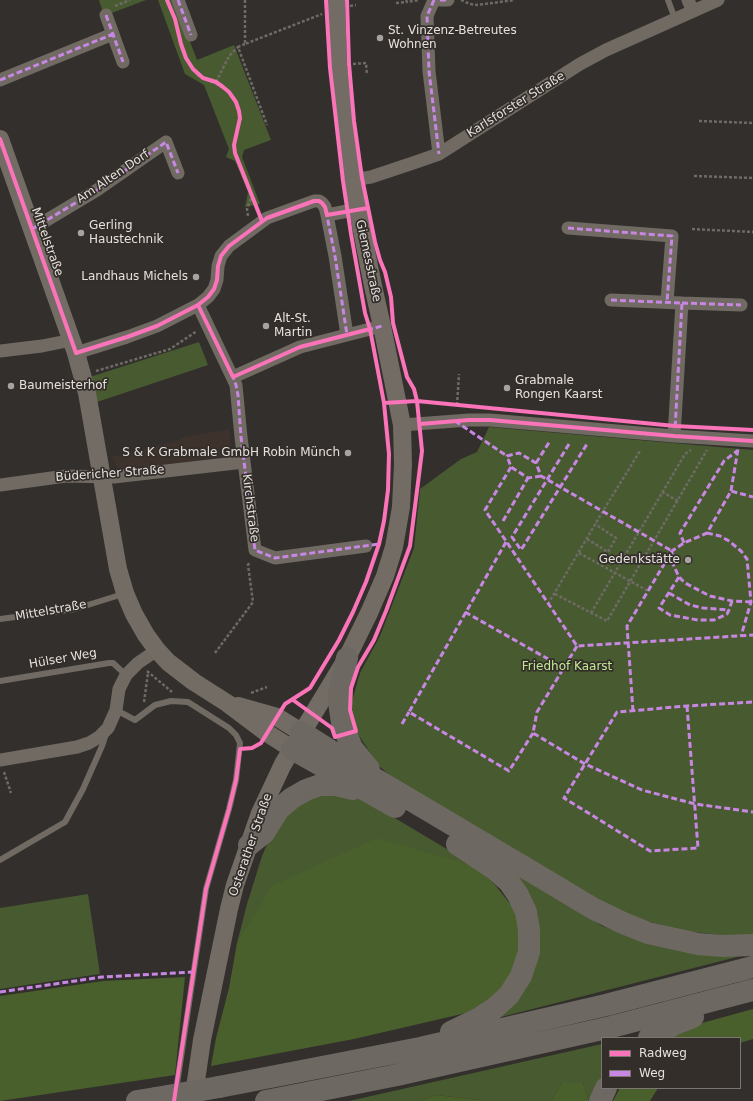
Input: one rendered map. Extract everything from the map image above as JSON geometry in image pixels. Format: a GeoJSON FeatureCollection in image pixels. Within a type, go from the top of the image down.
{"type":"FeatureCollection","features":[{"type":"Feature","properties":{"kind":"highway"},"geometry":{"type":"LineString","coordinates":[[347,658],[339,692],[339,707],[342,723],[352,748],[375,787],[493,868],[508,882],[518,895],[526,912],[529,930],[529,952],[521,976],[509,995],[495,1008],[478,1019],[420,1048]]}},
{"type":"Feature","properties":{"kind":"highway"},"geometry":{"type":"LineString","coordinates":[[296,740],[375,787],[594,909],[623,923],[648,933],[692,943],[723,946],[753,946]]}},
{"type":"Feature","properties":{"kind":"highway"},"geometry":{"type":"LineString","coordinates":[[249,845],[264,833],[279,809],[292,798],[306,790],[320,786],[336,785],[352,788],[375,787]]}},
{"type":"Feature","properties":{"kind":"highway"},"geometry":{"type":"LineString","coordinates":[[156,1100],[420,1048],[606,1005],[753,967]]}},
{"type":"Feature","properties":{"kind":"highway"},"geometry":{"type":"LineString","coordinates":[[266,1101],[397,1075],[603,1029],[753,990]]}},
{"type":"Feature","properties":{"kind":"highway"},"geometry":{"type":"LineString","coordinates":[[651,1037],[675,1024],[753,995]]}},
{"type":"Feature","properties":{"kind":"highway"},"geometry":{"type":"LineString","coordinates":[[600,1101],[606,1089]]}},
{"type":"Feature","properties":{"kind":"main road","name":"Giemesstraße"},"geometry":{"type":"LineString","coordinates":[[336,4],[338,64],[344,124],[352,180],[402,425]]}},
{"type":"Feature","properties":{"kind":"main road","name":"Mittelstraße"},"geometry":{"type":"LineString","coordinates":[[0,139],[74,347],[82,375],[87,393],[118,569],[125,593],[134,614],[156,650],[178,671],[228,703],[267,733],[296,740]]}},
{"type":"Feature","properties":{"kind":"main road","name":"Osterather Straße"},"geometry":{"type":"LineString","coordinates":[[193,1101],[202,1040],[229,909],[235,885],[260,813],[271,787],[296,740],[314,715],[347,658],[372,607],[385,576],[394,547],[403,486],[404,444],[402,425]]}},
{"type":"Feature","properties":{"kind":"street"},"geometry":{"type":"LineString","coordinates":[[178,0],[185,36]]}},
{"type":"Feature","properties":{"kind":"street"},"geometry":{"type":"LineString","coordinates":[[434,0],[427,16],[429,71],[439,154]]}},
{"type":"Feature","properties":{"kind":"street"},"geometry":{"type":"LineString","coordinates":[[440,0],[448,0]]}},
{"type":"Feature","properties":{"kind":"street","name":"Karlsforster Straße"},"geometry":{"type":"LineString","coordinates":[[352,180],[371,177],[439,154],[580,64],[606,50],[675,19],[691,6],[718,0]]}},
{"type":"Feature","properties":{"kind":"street"},"geometry":{"type":"LineString","coordinates":[[108,11],[113,34],[123,62]]}},
{"type":"Feature","properties":{"kind":"street"},"geometry":{"type":"LineString","coordinates":[[0,80],[113,34]]}},
{"type":"Feature","properties":{"kind":"street","name":"Am Alten Dorf"},"geometry":{"type":"LineString","coordinates":[[32,229],[97,190],[166,142],[178,173]]}},
{"type":"Feature","properties":{"kind":"street"},"geometry":{"type":"LineString","coordinates":[[0,351],[42,346],[74,347],[127,337],[157,326],[198,305],[208,297],[217,280],[218,266],[221,256],[230,246],[262,222],[273,216],[314,201],[319,201],[322,203],[325,207],[327,215],[347,335]]}},
{"type":"Feature","properties":{"kind":"street"},"geometry":{"type":"LineString","coordinates":[[327,215],[358,209]]}},
{"type":"Feature","properties":{"kind":"street"},"geometry":{"type":"LineString","coordinates":[[568,228],[672,236],[667,302]]}},
{"type":"Feature","properties":{"kind":"street"},"geometry":{"type":"LineString","coordinates":[[611,300],[742,306]]}},
{"type":"Feature","properties":{"kind":"street"},"geometry":{"type":"LineString","coordinates":[[674,436],[682,304]]}},
{"type":"Feature","properties":{"kind":"street","name":"Kirchstraße"},"geometry":{"type":"LineString","coordinates":[[198,305],[233,377],[238,395],[244,462],[255,550],[275,558],[366,546]]}},
{"type":"Feature","properties":{"kind":"street"},"geometry":{"type":"LineString","coordinates":[[233,377],[300,347],[382,326]]}},
{"type":"Feature","properties":{"kind":"street"},"geometry":{"type":"LineString","coordinates":[[402,425],[468,420],[490,420],[674,436],[753,441]]}},
{"type":"Feature","properties":{"kind":"street","name":"Büdericher Straße"},"geometry":{"type":"LineString","coordinates":[[0,485],[66,476],[114,477],[244,462]]}},
{"type":"Feature","properties":{"kind":"street"},"geometry":{"type":"LineString","coordinates":[[1,760],[77,747],[99,738],[108,728],[116,710],[119,689],[126,675],[138,663],[156,650]]}},
{"type":"Feature","properties":{"kind":"lane"},"geometry":{"type":"LineString","coordinates":[[668,0],[675,19]]}},
{"type":"Feature","properties":{"kind":"lane","name":"Mittelstraße"},"geometry":{"type":"LineString","coordinates":[[0,619],[75,609],[125,593]]}},
{"type":"Feature","properties":{"kind":"lane","name":"Hülser Weg"},"geometry":{"type":"LineString","coordinates":[[0,681],[109,663],[113,664],[126,675]]}},
{"type":"Feature","properties":{"kind":"lane"},"geometry":{"type":"LineString","coordinates":[[116,710],[135,720],[155,705],[171,701],[188,702],[229,728],[236,735],[240,743],[236,780],[206,889],[156,1100]]}},
{"type":"Feature","properties":{"kind":"lane"},"geometry":{"type":"LineString","coordinates":[[0,860],[65,822],[83,789],[102,746],[108,728]]}},
{"type":"Feature","properties":{"kind":"path"},"geometry":{"type":"LineString","coordinates":[[108,11],[130,0]]}},
{"type":"Feature","properties":{"kind":"path"},"geometry":{"type":"LineString","coordinates":[[245,0],[245,44]]}},
{"type":"Feature","properties":{"kind":"path"},"geometry":{"type":"LineString","coordinates":[[396,3],[419,0]]}},
{"type":"Feature","properties":{"kind":"path"},"geometry":{"type":"LineString","coordinates":[[460,0],[474,5],[515,0]]}},
{"type":"Feature","properties":{"kind":"path"},"geometry":{"type":"LineString","coordinates":[[216,82],[229,56],[238,47],[336,4]]}},
{"type":"Feature","properties":{"kind":"path"},"geometry":{"type":"LineString","coordinates":[[185,36],[186,58],[193,70],[203,78],[216,82],[229,92],[236,102],[239,111],[234,145],[235,153],[252,195],[247,208],[247,214],[250,220]]}},
{"type":"Feature","properties":{"kind":"path"},"geometry":{"type":"LineString","coordinates":[[238,47],[267,125]]}},
{"type":"Feature","properties":{"kind":"path"},"geometry":{"type":"LineString","coordinates":[[338,64],[366,63],[367,75]]}},
{"type":"Feature","properties":{"kind":"path"},"geometry":{"type":"LineString","coordinates":[[699,121],[753,123]]}},
{"type":"Feature","properties":{"kind":"path"},"geometry":{"type":"LineString","coordinates":[[694,176],[753,178]]}},
{"type":"Feature","properties":{"kind":"path"},"geometry":{"type":"LineString","coordinates":[[692,229],[753,232]]}},
{"type":"Feature","properties":{"kind":"path"},"geometry":{"type":"LineString","coordinates":[[82,375],[170,349],[207,324]]}},
{"type":"Feature","properties":{"kind":"path"},"geometry":{"type":"LineString","coordinates":[[456,405],[459,374]]}},
{"type":"Feature","properties":{"kind":"path"},"geometry":{"type":"LineString","coordinates":[[591,613],[685,454],[693,449]]}},
{"type":"Feature","properties":{"kind":"path"},"geometry":{"type":"LineString","coordinates":[[700,449],[714,450]]}},
{"type":"Feature","properties":{"kind":"path"},"geometry":{"type":"LineString","coordinates":[[555,594],[607,621],[707,450]]}},
{"type":"Feature","properties":{"kind":"path"},"geometry":{"type":"LineString","coordinates":[[548,604],[640,451]]}},
{"type":"Feature","properties":{"kind":"path"},"geometry":{"type":"LineString","coordinates":[[662,492],[678,501]]}},
{"type":"Feature","properties":{"kind":"path"},"geometry":{"type":"LineString","coordinates":[[587,539],[608,552],[616,538],[595,524]]}},
{"type":"Feature","properties":{"kind":"path"},"geometry":{"type":"LineString","coordinates":[[216,653],[253,602],[248,565],[255,550]]}},
{"type":"Feature","properties":{"kind":"path"},"geometry":{"type":"LineString","coordinates":[[579,553],[648,591]]}},
{"type":"Feature","properties":{"kind":"path"},"geometry":{"type":"LineString","coordinates":[[138,663],[170,690],[188,702]]}},
{"type":"Feature","properties":{"kind":"path"},"geometry":{"type":"LineString","coordinates":[[142,714],[148,672]]}},
{"type":"Feature","properties":{"kind":"path"},"geometry":{"type":"LineString","coordinates":[[1,760],[10,792]]}},
{"type":"Feature","properties":{"kind":"shaded area"},"geometry":{"type":"Polygon","coordinates":[[[229,429],[232,455],[138,470],[125,470],[117,467],[111,457],[181,440],[181,438],[229,429]]]}},
{"type":"Feature","properties":{"kind":"green space"},"geometry":{"type":"Polygon","coordinates":[[[99,0],[146,0],[104,16],[99,0]]]}},
{"type":"Feature","properties":{"kind":"green space"},"geometry":{"type":"Polygon","coordinates":[[[158,0],[174,0],[197,60],[234,45],[271,140],[244,150],[242,157],[260,204],[245,207],[248,192],[235,161],[226,157],[229,149],[204,85],[185,74],[158,0]]]}},
{"type":"Feature","properties":{"kind":"green space"},"geometry":{"type":"Polygon","coordinates":[[[199,342],[208,365],[97,402],[90,377],[199,342]]]}},
{"type":"Feature","properties":{"kind":"green space","name":"Friedhof Kaarst"},"geometry":{"type":"Polygon","coordinates":[[[489,427],[753,450],[753,937],[748,938],[685,931],[627,916],[400,784],[379,766],[352,725],[352,701],[360,673],[380,636],[414,548],[420,489],[461,459],[477,452],[489,427]]]}},
{"type":"Feature","properties":{"kind":"green space"},"geometry":{"type":"Polygon","coordinates":[[[350,794],[378,808],[477,867],[237,943],[262,856],[276,823],[307,796],[350,794]]]}},
{"type":"Feature","properties":{"kind":"green space"},"geometry":{"type":"Polygon","coordinates":[[[377,838],[477,867],[496,886],[515,910],[522,943],[514,972],[499,995],[479,1010],[354,1039],[211,1066],[216,1038],[229,988],[237,943],[272,886],[377,838]]]}},
{"type":"Feature","properties":{"kind":"green space"},"geometry":{"type":"Polygon","coordinates":[[[505,867],[602,926],[636,938],[741,956],[501,1017],[529,980],[505,867]]]}},
{"type":"Feature","properties":{"kind":"green space"},"geometry":{"type":"Polygon","coordinates":[[[88,894],[100,974],[0,989],[0,908],[88,894]]]}},
{"type":"Feature","properties":{"kind":"green space"},"geometry":{"type":"Polygon","coordinates":[[[185,977],[175,1075],[0,1101],[0,996],[103,981],[185,977]]]}},
{"type":"Feature","properties":{"kind":"green space"},"geometry":{"type":"Polygon","coordinates":[[[753,1009],[753,1039],[741,1043],[741,1037],[671,1037],[702,1023],[753,1009]]]}},
{"type":"Feature","properties":{"kind":"green space"},"geometry":{"type":"Polygon","coordinates":[[[601,1044],[601,1086],[595,1101],[589,1101],[583,1083],[562,1083],[551,1101],[482,1101],[436,1095],[420,1101],[349,1101],[601,1044]]]}},
{"type":"Feature","properties":{"kind":"green space"},"geometry":{"type":"Polygon","coordinates":[[[562,1083],[583,1083],[589,1101],[551,1101],[562,1083]]]}},
{"type":"Feature","properties":{"kind":"green space"},"geometry":{"type":"Polygon","coordinates":[[[619,1089],[657,1089],[650,1101],[613,1101],[619,1089]]]}},
{"type":"Feature","properties":{"kind":"green space"},"geometry":{"type":"Polygon","coordinates":[[[436,1095],[480,1100],[482,1101],[420,1101],[436,1095]]]}},
{"type":"Feature","properties":{"kind":"marked path"},"geometry":{"type":"LineString","coordinates":[[178,0],[191,35]]}},
{"type":"Feature","properties":{"kind":"marked path"},"geometry":{"type":"LineString","coordinates":[[434,0],[427,16],[429,71],[439,154]]}},
{"type":"Feature","properties":{"kind":"marked path"},"geometry":{"type":"LineString","coordinates":[[440,0],[448,0]]}},
{"type":"Feature","properties":{"kind":"marked path"},"geometry":{"type":"LineString","coordinates":[[106,15],[123,62]]}},
{"type":"Feature","properties":{"kind":"marked path"},"geometry":{"type":"LineString","coordinates":[[0,80],[113,34]]}},
{"type":"Feature","properties":{"kind":"marked path"},"geometry":{"type":"LineString","coordinates":[[32,229],[97,190],[166,142],[178,173]]}},
{"type":"Feature","properties":{"kind":"marked path"},"geometry":{"type":"LineString","coordinates":[[326,211],[335,256],[347,335]]}},
{"type":"Feature","properties":{"kind":"marked path"},"geometry":{"type":"LineString","coordinates":[[568,228],[672,236],[667,302]]}},
{"type":"Feature","properties":{"kind":"marked path"},"geometry":{"type":"LineString","coordinates":[[611,300],[682,303],[675,430]]}},
{"type":"Feature","properties":{"kind":"marked path"},"geometry":{"type":"LineString","coordinates":[[682,303],[741,305]]}},
{"type":"Feature","properties":{"kind":"marked path"},"geometry":{"type":"LineString","coordinates":[[367,330],[382,326]]}},
{"type":"Feature","properties":{"kind":"marked path"},"geometry":{"type":"LineString","coordinates":[[232,374],[238,395],[241,437],[255,550],[275,558],[379,544]]}},
{"type":"Feature","properties":{"kind":"marked path"},"geometry":{"type":"LineString","coordinates":[[455,421],[507,456]]}},
{"type":"Feature","properties":{"kind":"marked path"},"geometry":{"type":"LineString","coordinates":[[536,463],[550,441]]}},
{"type":"Feature","properties":{"kind":"marked path"},"geometry":{"type":"LineString","coordinates":[[569,444],[512,537],[521,550],[587,444]]}},
{"type":"Feature","properties":{"kind":"marked path"},"geometry":{"type":"LineString","coordinates":[[731,491],[738,449]]}},
{"type":"Feature","properties":{"kind":"marked path"},"geometry":{"type":"LineString","coordinates":[[684,543],[680,533],[724,461],[737,451]]}},
{"type":"Feature","properties":{"kind":"marked path"},"geometry":{"type":"LineString","coordinates":[[541,476],[528,478],[511,467],[507,456],[519,453],[536,463],[541,476],[672,551],[672,562],[679,577],[685,583],[710,596],[732,601],[753,602]]}},
{"type":"Feature","properties":{"kind":"marked path"},"geometry":{"type":"LineString","coordinates":[[511,467],[485,510],[577,646],[753,635]]}},
{"type":"Feature","properties":{"kind":"marked path"},"geometry":{"type":"LineString","coordinates":[[503,521],[528,478]]}},
{"type":"Feature","properties":{"kind":"marked path"},"geometry":{"type":"LineString","coordinates":[[633,711],[627,626],[672,551],[684,543],[707,533],[731,491],[753,497]]}},
{"type":"Feature","properties":{"kind":"marked path"},"geometry":{"type":"LineString","coordinates":[[707,533],[720,536],[729,541],[741,551],[747,559],[751,602],[741,636]]}},
{"type":"Feature","properties":{"kind":"marked path"},"geometry":{"type":"LineString","coordinates":[[506,542],[409,712],[509,771],[533,733]]}},
{"type":"Feature","properties":{"kind":"marked path"},"geometry":{"type":"LineString","coordinates":[[679,577],[659,608],[670,615],[698,620],[714,620],[727,614],[732,601]]}},
{"type":"Feature","properties":{"kind":"marked path"},"geometry":{"type":"LineString","coordinates":[[669,593],[690,605],[703,608],[729,610]]}},
{"type":"Feature","properties":{"kind":"marked path"},"geometry":{"type":"LineString","coordinates":[[465,612],[564,668]]}},
{"type":"Feature","properties":{"kind":"marked path"},"geometry":{"type":"LineString","coordinates":[[577,646],[537,712],[533,733],[585,764],[642,790],[695,804],[753,812]]}},
{"type":"Feature","properties":{"kind":"marked path"},"geometry":{"type":"LineString","coordinates":[[687,706],[698,848],[650,851],[564,798],[617,712],[687,706],[753,702]]}},
{"type":"Feature","properties":{"kind":"marked path"},"geometry":{"type":"LineString","coordinates":[[402,724],[409,712]]}},
{"type":"Feature","properties":{"kind":"marked path"},"geometry":{"type":"LineString","coordinates":[[0,992],[102,977],[193,972]]}},
{"type":"Feature","properties":{"kind":"cycle path"},"geometry":{"type":"LineString","coordinates":[[167,0],[175,19],[186,58],[193,69],[203,78],[216,82],[223,87],[229,92],[236,102],[240,118],[234,145],[235,153],[262,221]]}},
{"type":"Feature","properties":{"kind":"cycle path"},"geometry":{"type":"LineString","coordinates":[[174,1101],[206,889],[229,809],[236,780],[240,749],[252,748],[261,743],[285,704],[310,688],[339,640],[353,612],[366,582],[379,544],[384,521],[388,490],[389,454],[384,403],[370,329],[365,313],[343,181],[330,68],[326,0]]}},
{"type":"Feature","properties":{"kind":"cycle path"},"geometry":{"type":"LineString","coordinates":[[293,700],[332,728],[335,737],[356,731],[350,710],[351,688],[358,667],[374,640],[410,546],[422,451],[417,401],[414,389],[407,377],[393,323],[391,297],[385,272],[375,242],[362,178],[354,121],[349,64],[347,0]]}},
{"type":"Feature","properties":{"kind":"cycle path"},"geometry":{"type":"LineString","coordinates":[[0,139],[76,353],[157,326],[198,305],[208,297],[214,289],[221,256],[229,246],[267,218],[314,201],[319,201],[322,203],[325,207],[327,215],[368,208]]}},
{"type":"Feature","properties":{"kind":"cycle path"},"geometry":{"type":"LineString","coordinates":[[198,305],[233,377],[300,347],[370,329]]}},
{"type":"Feature","properties":{"kind":"cycle path"},"geometry":{"type":"LineString","coordinates":[[384,403],[417,401],[675,426],[753,430]]}},
{"type":"Feature","properties":{"kind":"cycle path"},"geometry":{"type":"LineString","coordinates":[[420,424],[490,420],[674,436],[753,441]]}},
{"type":"Feature","properties":{"kind":"place","name":"St. Vinzenz-Betreutes Wohnen"},"geometry":{"type":"Point","coordinates":[380,38]}},
{"type":"Feature","properties":{"kind":"place","name":"Gerling Haustechnik"},"geometry":{"type":"Point","coordinates":[81,233]}},
{"type":"Feature","properties":{"kind":"place","name":"Landhaus Michels"},"geometry":{"type":"Point","coordinates":[196,277]}},
{"type":"Feature","properties":{"kind":"place","name":"Alt-St. Martin"},"geometry":{"type":"Point","coordinates":[266,326]}},
{"type":"Feature","properties":{"kind":"place","name":"Baumeisterhof"},"geometry":{"type":"Point","coordinates":[11,386]}},
{"type":"Feature","properties":{"kind":"place","name":"Grabmale Rongen Kaarst"},"geometry":{"type":"Point","coordinates":[507,388]}},
{"type":"Feature","properties":{"kind":"place","name":"S & K Grabmale GmbH Robin Münch"},"geometry":{"type":"Point","coordinates":[348,453]}},
{"type":"Feature","properties":{"kind":"place","name":"Gedenkstätte"},"geometry":{"type":"Point","coordinates":[688,560]}}]}
